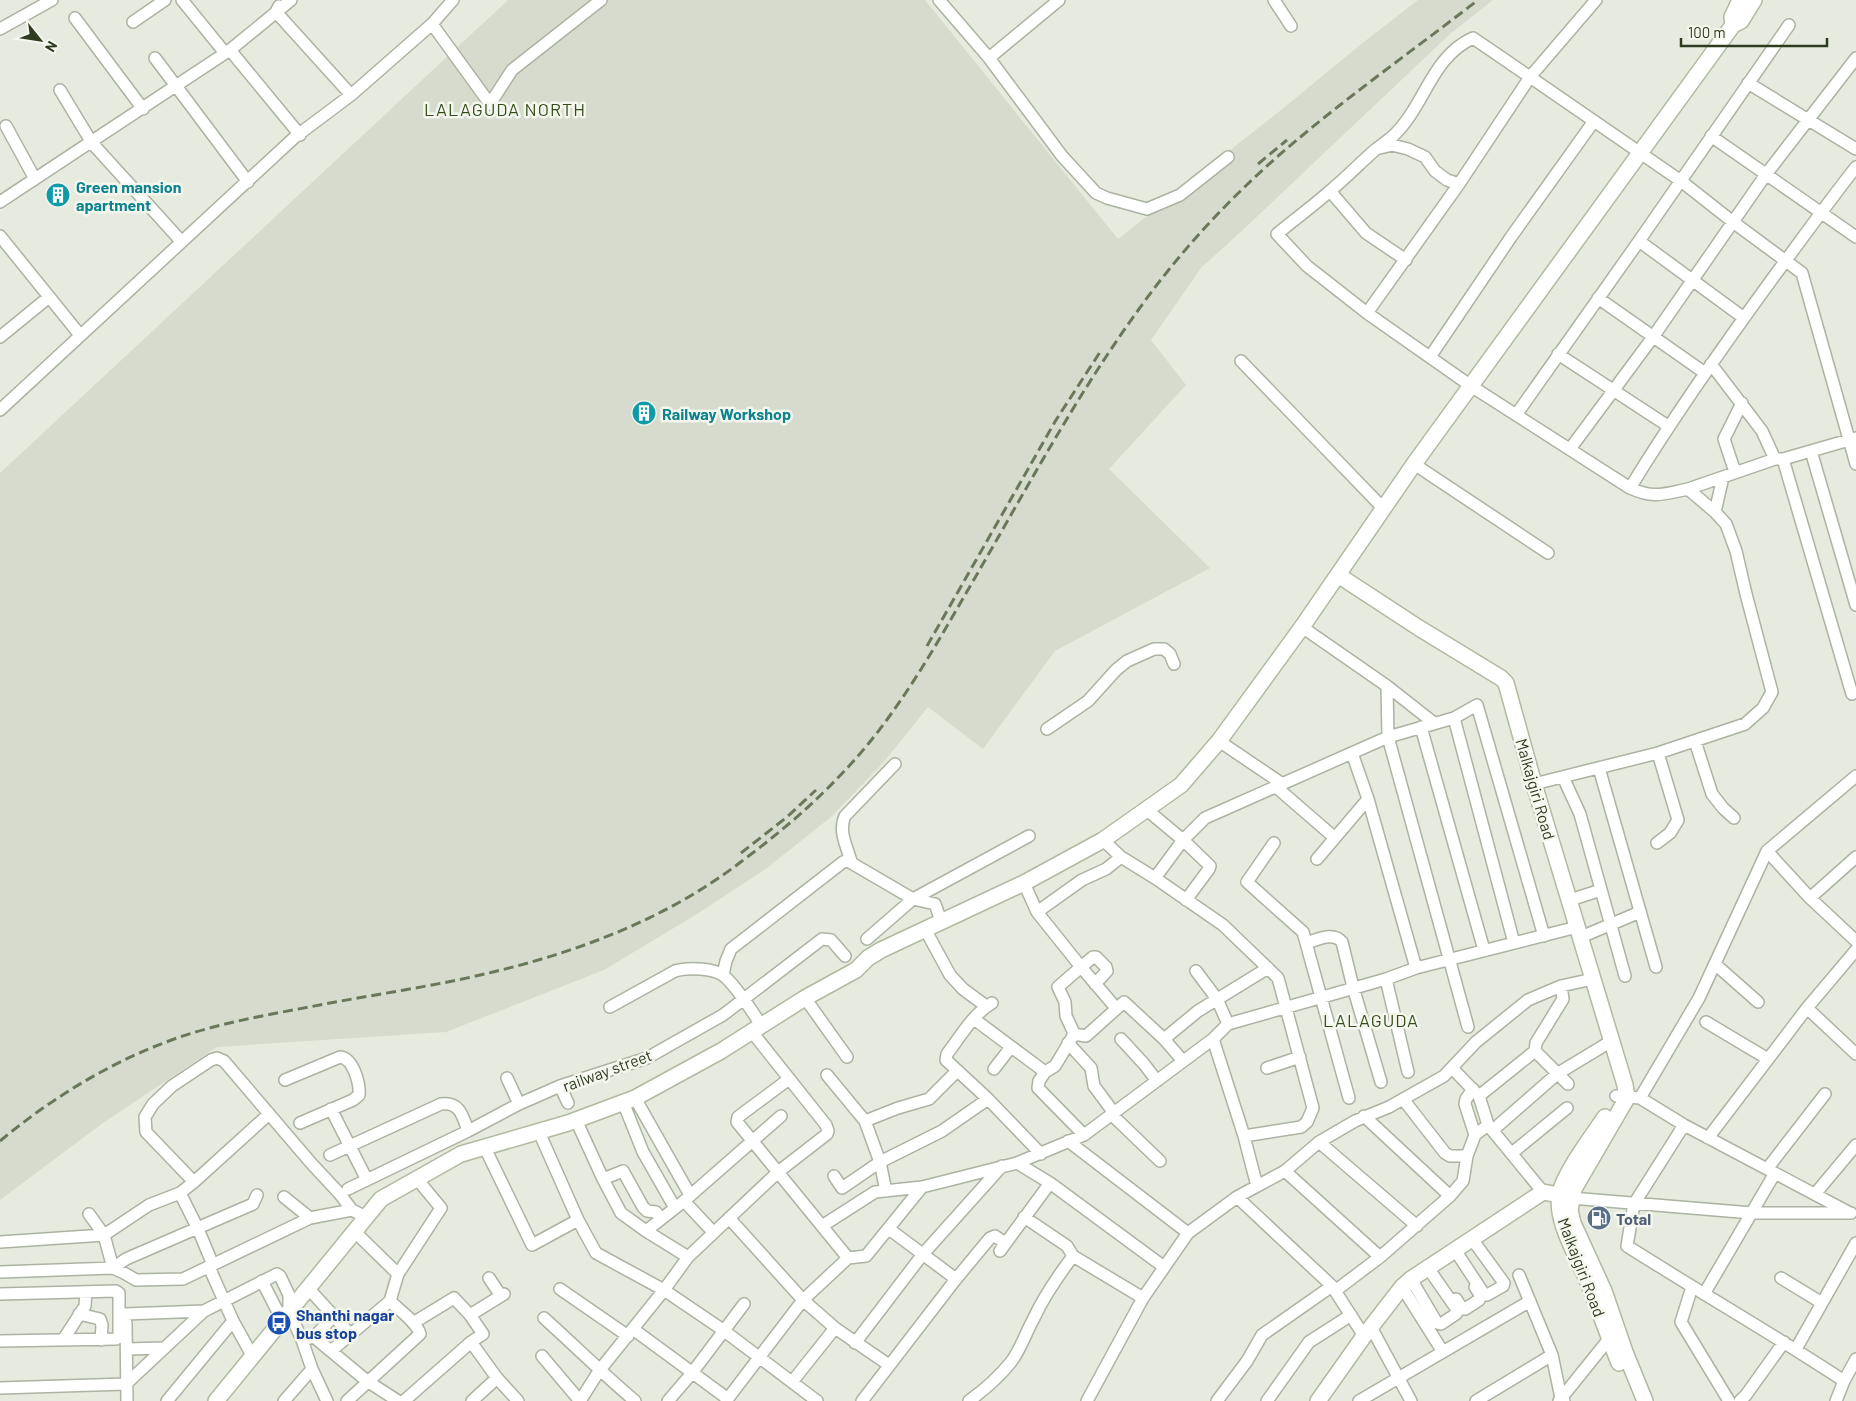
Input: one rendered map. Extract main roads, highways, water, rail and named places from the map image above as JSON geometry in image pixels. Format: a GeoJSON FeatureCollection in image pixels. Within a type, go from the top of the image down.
{"type":"FeatureCollection","features":[{"type":"Feature","properties":{"kind":"main road"},"geometry":{"type":"LineString","coordinates":[[1733,25],[1732,17],[1740,0]]}},
{"type":"Feature","properties":{"kind":"main road"},"geometry":{"type":"LineString","coordinates":[[216,1401],[381,1200],[461,1154],[539,1132],[629,1100],[721,1051],[805,998],[856,970],[868,958],[881,950],[1024,883],[1103,840],[1182,785],[1219,741],[1302,627],[1414,464],[1733,25],[1741,21],[1754,0]]}},
{"type":"Feature","properties":{"kind":"main road","name":"Malkajgiri Road"},"geometry":{"type":"LineString","coordinates":[[1338,575],[1419,628],[1501,678],[1506,683],[1534,784],[1613,1040],[1627,1094],[1580,1177],[1565,1197],[1560,1216],[1566,1234],[1590,1286],[1609,1339],[1635,1401]]}},
{"type":"Feature","properties":{"kind":"main road"},"geometry":{"type":"LineString","coordinates":[[1318,1401],[1367,1331],[1406,1283],[1543,1192],[1565,1197]]}},
{"type":"Feature","properties":{"kind":"main road","name":"Malkajgiri Road"},"geometry":{"type":"LineString","coordinates":[[1565,1197],[1573,1222],[1604,1291],[1625,1352],[1645,1401]]}},
{"type":"Feature","properties":{"kind":"railway"},"geometry":{"type":"LineString","coordinates":[[0,1141],[62,1095],[106,1069],[153,1047],[233,1022],[453,981],[559,954],[624,930],[655,915],[714,881],[758,849],[803,812],[831,785],[858,756],[891,714],[935,646],[1095,373],[1170,268],[1240,192],[1301,136],[1478,0]]}},
{"type":"Feature","properties":{"kind":"railway"},"geometry":{"type":"LineString","coordinates":[[1258,164],[1287,140]]}},
{"type":"Feature","properties":{"kind":"railway"},"geometry":{"type":"LineString","coordinates":[[927,646],[1056,420],[1102,349]]}},
{"type":"Feature","properties":{"kind":"railway"},"geometry":{"type":"LineString","coordinates":[[741,853],[787,817],[816,790]]}},
{"type":"Feature","properties":{"kind":"place","name":"Green mansion apartment"},"geometry":{"type":"Point","coordinates":[58,195]}},
{"type":"Feature","properties":{"kind":"place","name":"Railway Workshop"},"geometry":{"type":"Point","coordinates":[644,413]}},
{"type":"Feature","properties":{"kind":"place","name":"Total"},"geometry":{"type":"Point","coordinates":[1599,1218]}},
{"type":"Feature","properties":{"kind":"place","name":"Shanthi nagar bus stop"},"geometry":{"type":"Point","coordinates":[279,1323]}},
{"type":"Feature","properties":{"kind":"district","name":"LALAGUDA NORTH"},"geometry":{"type":"Point","coordinates":[505,109]}},
{"type":"Feature","properties":{"kind":"district","name":"LALAGUDA"},"geometry":{"type":"Point","coordinates":[1371,1020]}}]}
